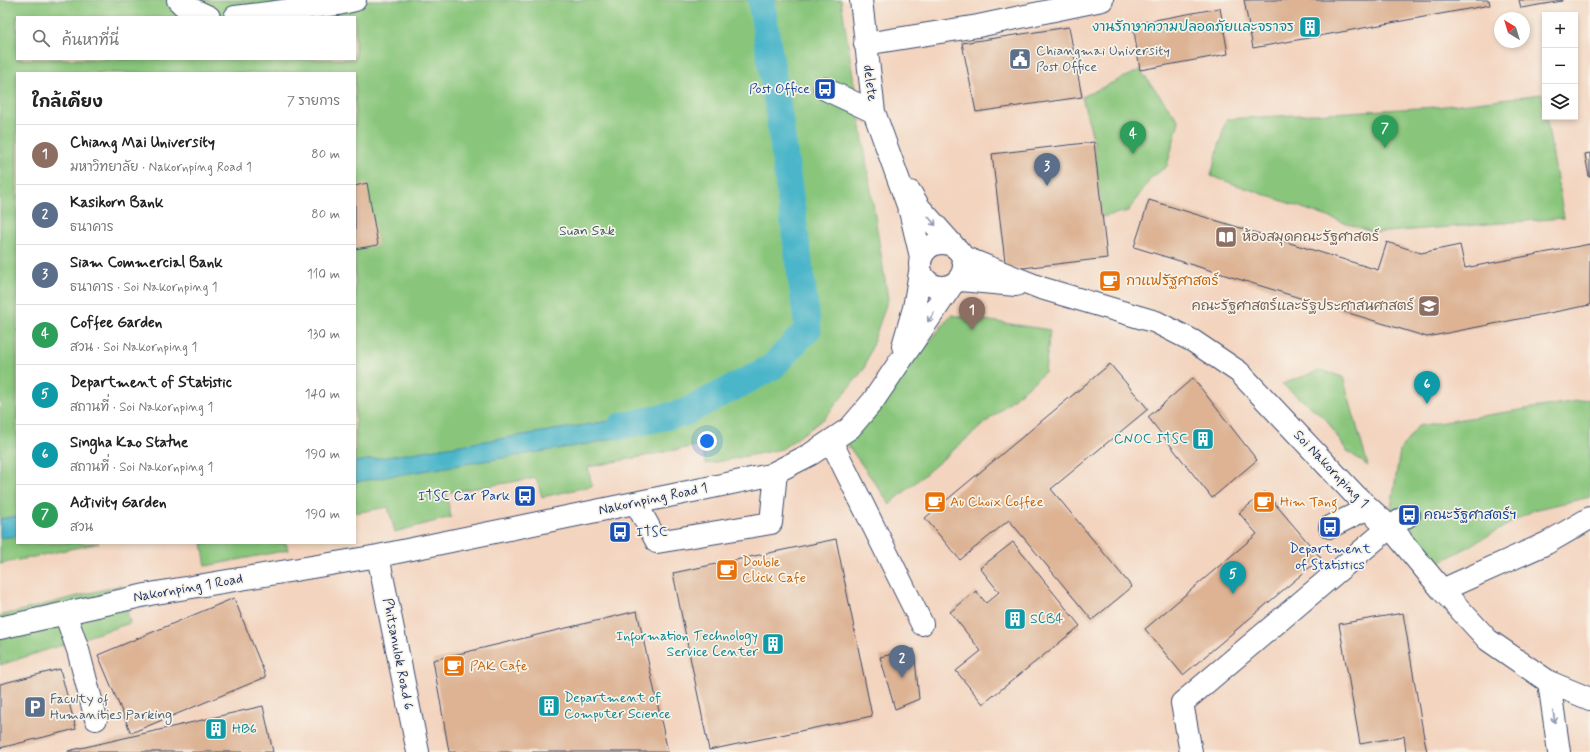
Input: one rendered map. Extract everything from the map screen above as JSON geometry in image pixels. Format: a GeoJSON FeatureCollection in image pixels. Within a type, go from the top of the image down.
{"type":"FeatureCollection","features":[{"type":"Feature","properties":{"kind":"street"},"geometry":{"type":"LineString","coordinates":[[178,0],[183,5],[208,16]]}},
{"type":"Feature","properties":{"kind":"street"},"geometry":{"type":"LineString","coordinates":[[243,16],[338,4],[355,0]]}},
{"type":"Feature","properties":{"kind":"street","name":"delete"},"geometry":{"type":"LineString","coordinates":[[861,0],[874,112]]}},
{"type":"Feature","properties":{"kind":"street"},"geometry":{"type":"LineString","coordinates":[[865,44],[978,26],[1102,0]]}},
{"type":"Feature","properties":{"kind":"street","name":"delete"},"geometry":{"type":"LineString","coordinates":[[870,87],[825,89],[874,112]]}},
{"type":"Feature","properties":{"kind":"street"},"geometry":{"type":"LineString","coordinates":[[874,112],[910,211],[923,278],[934,287],[949,287],[956,282],[965,264],[958,251],[919,207],[894,166]]}},
{"type":"Feature","properties":{"kind":"street"},"geometry":{"type":"LineString","coordinates":[[920,264],[931,245],[946,243],[958,251]]}},
{"type":"Feature","properties":{"kind":"street","name":"Soi Nakornping 1"},"geometry":{"type":"LineString","coordinates":[[958,251],[1041,288],[1156,322],[1192,341],[1239,372],[1355,495],[1389,528]]}},
{"type":"Feature","properties":{"kind":"street","name":"Nakornping Road 1"},"geometry":{"type":"LineString","coordinates":[[890,374],[903,346],[914,308],[920,264]]}},
{"type":"Feature","properties":{"kind":"street","name":"Soi Nakornping 1"},"geometry":{"type":"LineString","coordinates":[[956,282],[1041,288]]}},
{"type":"Feature","properties":{"kind":"street","name":"Nakornping Road 1"},"geometry":{"type":"LineString","coordinates":[[378,556],[770,475],[812,454],[850,428],[873,401],[890,374],[956,282]]}},
{"type":"Feature","properties":{"kind":"street"},"geometry":{"type":"LineString","coordinates":[[831,441],[922,624]]}},
{"type":"Feature","properties":{"kind":"street"},"geometry":{"type":"LineString","coordinates":[[636,503],[657,542],[771,523],[776,472]]}},
{"type":"Feature","properties":{"kind":"street"},"geometry":{"type":"LineString","coordinates":[[1330,527],[1368,508],[1389,528],[1488,640],[1549,682],[1587,698]]}},
{"type":"Feature","properties":{"kind":"street"},"geometry":{"type":"LineString","coordinates":[[1410,515],[1390,527],[1438,584]]}},
{"type":"Feature","properties":{"kind":"street"},"geometry":{"type":"LineString","coordinates":[[1438,584],[1547,543],[1590,518]]}},
{"type":"Feature","properties":{"kind":"street"},"geometry":{"type":"LineString","coordinates":[[1191,752],[1182,703],[1389,528]]}},
{"type":"Feature","properties":{"kind":"street","name":"Nakornping 1 Road"},"geometry":{"type":"LineString","coordinates":[[0,628],[150,594],[378,556]]}},
{"type":"Feature","properties":{"kind":"street","name":"Phitsanulok Road 6"},"geometry":{"type":"LineString","coordinates":[[378,556],[418,752]]}},
{"type":"Feature","properties":{"kind":"street"},"geometry":{"type":"LineString","coordinates":[[65,614],[78,650],[96,719]]}},
{"type":"Feature","properties":{"kind":"street"},"geometry":{"type":"LineString","coordinates":[[1518,660],[1587,698]]}},
{"type":"Feature","properties":{"kind":"street"},"geometry":{"type":"LineString","coordinates":[[1549,682],[1559,752]]}},
{"type":"Feature","properties":{"kind":"shaded area"},"geometry":{"type":"Polygon","coordinates":[[[0,0],[1590,0],[1590,752],[0,752],[0,0]]]}},
{"type":"Feature","properties":{"kind":"green space","name":"Suan Sak"},"geometry":{"type":"Polygon","coordinates":[[[0,0],[841,0],[888,299],[864,369],[825,418],[782,449],[706,464],[701,445],[588,467],[592,486],[542,497],[536,478],[446,493],[451,517],[395,532],[388,507],[356,513],[356,72],[16,72],[16,544],[94,544],[0,564],[0,0]]]}},
{"type":"Feature","properties":{"kind":"green space"},"geometry":{"type":"Polygon","coordinates":[[[1140,70],[1179,121],[1167,166],[1151,178],[1128,211],[1102,217],[1094,142],[1082,97],[1140,70]]]}},
{"type":"Feature","properties":{"kind":"green space"},"geometry":{"type":"Polygon","coordinates":[[[1542,94],[1542,120],[1547,120],[1564,218],[1374,233],[1211,176],[1226,119],[1436,107],[1542,94]]]}},
{"type":"Feature","properties":{"kind":"green space"},"geometry":{"type":"Polygon","coordinates":[[[951,315],[1050,330],[1045,372],[890,504],[847,444],[951,315]]]}},
{"type":"Feature","properties":{"kind":"green space"},"geometry":{"type":"Polygon","coordinates":[[[1321,370],[1343,377],[1368,466],[1346,450],[1326,419],[1282,384],[1321,370]]]}},
{"type":"Feature","properties":{"kind":"green space"},"geometry":{"type":"Polygon","coordinates":[[[1590,399],[1590,497],[1534,510],[1441,562],[1390,515],[1400,450],[1418,426],[1590,399]]]}},
{"type":"Feature","properties":{"kind":"green space"},"geometry":{"type":"Polygon","coordinates":[[[202,544],[286,544],[288,550],[206,566],[202,544]]]}},
{"type":"Feature","properties":{"kind":"green space"},"geometry":{"type":"Polygon","coordinates":[[[121,585],[130,623],[0,665],[0,616],[121,585]]]}},
{"type":"Feature","properties":{"kind":"water"},"geometry":{"type":"Polygon","coordinates":[[[653,414],[664,426],[594,443],[356,482],[356,462],[653,414]]]}},
{"type":"Feature","properties":{"kind":"water"},"geometry":{"type":"Polygon","coordinates":[[[16,516],[16,536],[0,538],[0,519],[16,516]]]}},
{"type":"Feature","properties":{"kind":"building","name":"งานรักษาความปลอดภัยและจราจร"},"geometry":{"type":"Polygon","coordinates":[[[1244,0],[1489,0],[1490,5],[1253,48],[1244,0]]]}},
{"type":"Feature","properties":{"kind":"building"},"geometry":{"type":"Polygon","coordinates":[[[1519,0],[1562,0],[1562,1],[1521,8],[1519,0]]]}},
{"type":"Feature","properties":{"kind":"building"},"geometry":{"type":"Polygon","coordinates":[[[1220,8],[1228,54],[1140,70],[1133,24],[1220,8]]]}},
{"type":"Feature","properties":{"kind":"building","name":"Chiangmai University Post Office"},"geometry":{"type":"Polygon","coordinates":[[[1069,27],[1082,97],[976,112],[962,43],[1069,27]]]}},
{"type":"Feature","properties":{"kind":"building"},"geometry":{"type":"Polygon","coordinates":[[[1094,142],[1107,258],[1006,270],[992,154],[1094,142]]]}},
{"type":"Feature","properties":{"kind":"building"},"geometry":{"type":"Polygon","coordinates":[[[1590,153],[1590,177],[1589,177],[1585,154],[1590,153]]]}},
{"type":"Feature","properties":{"kind":"building"},"geometry":{"type":"Polygon","coordinates":[[[367,183],[378,245],[356,249],[356,186],[367,183]]]}},
{"type":"Feature","properties":{"kind":"building","name":"คณะรัฐศาสตร์และรัฐประศาสนศาสตร์"},"geometry":{"type":"Polygon","coordinates":[[[1149,200],[1378,270],[1387,242],[1421,253],[1460,245],[1465,268],[1590,244],[1590,305],[1427,337],[1134,247],[1149,200]]]}},
{"type":"Feature","properties":{"kind":"building"},"geometry":{"type":"Polygon","coordinates":[[[1110,364],[1148,409],[1051,489],[1132,587],[1092,620],[1009,520],[960,560],[925,518],[1110,364]]]}},
{"type":"Feature","properties":{"kind":"building","name":"CNOC ITSC"},"geometry":{"type":"Polygon","coordinates":[[[1193,378],[1257,460],[1212,498],[1148,417],[1193,378]]]}},
{"type":"Feature","properties":{"kind":"building"},"geometry":{"type":"Polygon","coordinates":[[[1265,492],[1321,558],[1183,675],[1145,629],[1257,534],[1239,513],[1265,492]]]}},
{"type":"Feature","properties":{"kind":"building","name":"Information Technology Service Center"},"geometry":{"type":"Polygon","coordinates":[[[836,539],[872,716],[709,750],[673,573],[836,539]]]}},
{"type":"Feature","properties":{"kind":"building","name":"SCB4"},"geometry":{"type":"Polygon","coordinates":[[[1013,542],[1080,626],[983,704],[956,671],[981,651],[950,612],[976,591],[986,603],[999,592],[980,568],[1013,542]]]}},
{"type":"Feature","properties":{"kind":"building"},"geometry":{"type":"Polygon","coordinates":[[[234,598],[266,677],[131,733],[98,655],[234,598]]]}},
{"type":"Feature","properties":{"kind":"building","name":"Department of Computer Science"},"geometry":{"type":"Polygon","coordinates":[[[637,611],[668,752],[449,752],[433,660],[637,611]]]}},
{"type":"Feature","properties":{"kind":"building"},"geometry":{"type":"Polygon","coordinates":[[[1403,613],[1427,752],[1406,752],[1404,736],[1360,744],[1339,624],[1403,613]]]}},
{"type":"Feature","properties":{"kind":"building"},"geometry":{"type":"Polygon","coordinates":[[[914,649],[919,699],[895,709],[880,657],[914,649]]]}},
{"type":"Feature","properties":{"kind":"building","name":"Faculty of Humanities Parking"},"geometry":{"type":"Polygon","coordinates":[[[60,669],[76,729],[0,748],[0,684],[60,669]]]}},
{"type":"Feature","properties":{"kind":"building","name":"HB6"},"geometry":{"type":"Polygon","coordinates":[[[263,706],[273,752],[68,752],[68,751],[263,706]]]}},
{"type":"Feature","properties":{"kind":"waterway"},"geometry":{"type":"LineString","coordinates":[[621,426],[684,413],[771,368],[808,329],[779,114],[761,0]]}},
{"type":"Feature","properties":{"kind":"place","name":"งานรักษาความปลอดภัยและจราจร"},"geometry":{"type":"Point","coordinates":[1310,27]}},
{"type":"Feature","properties":{"kind":"place","name":"Chiangmai University Post Office"},"geometry":{"type":"Point","coordinates":[1020,59]}},
{"type":"Feature","properties":{"kind":"place","name":"Post Office"},"geometry":{"type":"Point","coordinates":[825,89]}},
{"type":"Feature","properties":{"kind":"place","name":"Activity Garden"},"geometry":{"type":"Point","coordinates":[1385,148]}},
{"type":"Feature","properties":{"kind":"place","name":"Coffee Garden"},"geometry":{"type":"Point","coordinates":[1133,154]}},
{"type":"Feature","properties":{"kind":"place","name":"Siam Commercial Bank"},"geometry":{"type":"Point","coordinates":[1047,186]}},
{"type":"Feature","properties":{"kind":"place","name":"ห้องสมุดคณะรัฐศาสตร์"},"geometry":{"type":"Point","coordinates":[1226,237]}},
{"type":"Feature","properties":{"kind":"place","name":"กาแฟรัฐศาสตร์"},"geometry":{"type":"Point","coordinates":[1110,281]}},
{"type":"Feature","properties":{"kind":"place","name":"คณะรัฐศาสตร์และรัฐประศาสนศาสตร์"},"geometry":{"type":"Point","coordinates":[1429,306]}},
{"type":"Feature","properties":{"kind":"place","name":"Chiang Mai University"},"geometry":{"type":"Point","coordinates":[972,330]}},
{"type":"Feature","properties":{"kind":"place","name":"Singha Kao Statue"},"geometry":{"type":"Point","coordinates":[1427,404]}},
{"type":"Feature","properties":{"kind":"place","name":"CNOC ITSC"},"geometry":{"type":"Point","coordinates":[1203,439]}},
{"type":"Feature","properties":{"kind":"place","name":"ITSC Car Park"},"geometry":{"type":"Point","coordinates":[525,496]}},
{"type":"Feature","properties":{"kind":"place","name":"Au Choix Coffee"},"geometry":{"type":"Point","coordinates":[935,502]}},
{"type":"Feature","properties":{"kind":"place","name":"Him Tang"},"geometry":{"type":"Point","coordinates":[1264,502]}},
{"type":"Feature","properties":{"kind":"place","name":"คณะรัฐศาสตร์ฯ"},"geometry":{"type":"Point","coordinates":[1409,515]}},
{"type":"Feature","properties":{"kind":"place","name":"Department of Statistics"},"geometry":{"type":"Point","coordinates":[1330,527]}},
{"type":"Feature","properties":{"kind":"place","name":"ITSC"},"geometry":{"type":"Point","coordinates":[620,532]}},
{"type":"Feature","properties":{"kind":"place","name":"Double Click Cafe"},"geometry":{"type":"Point","coordinates":[727,570]}},
{"type":"Feature","properties":{"kind":"place","name":"Department of Statistic"},"geometry":{"type":"Point","coordinates":[1233,594]}},
{"type":"Feature","properties":{"kind":"place","name":"SCB4"},"geometry":{"type":"Point","coordinates":[1015,619]}},
{"type":"Feature","properties":{"kind":"place","name":"Information Technology Service Center"},"geometry":{"type":"Point","coordinates":[773,644]}},
{"type":"Feature","properties":{"kind":"place","name":"PAK Cafe"},"geometry":{"type":"Point","coordinates":[454,666]}},
{"type":"Feature","properties":{"kind":"place","name":"Kasikorn Bank"},"geometry":{"type":"Point","coordinates":[902,678]}},
{"type":"Feature","properties":{"kind":"place","name":"Department of Computer Science"},"geometry":{"type":"Point","coordinates":[549,706]}},
{"type":"Feature","properties":{"kind":"place","name":"Faculty of Humanities Parking"},"geometry":{"type":"Point","coordinates":[35,707]}},
{"type":"Feature","properties":{"kind":"place","name":"HB6"},"geometry":{"type":"Point","coordinates":[216,729]}}]}
